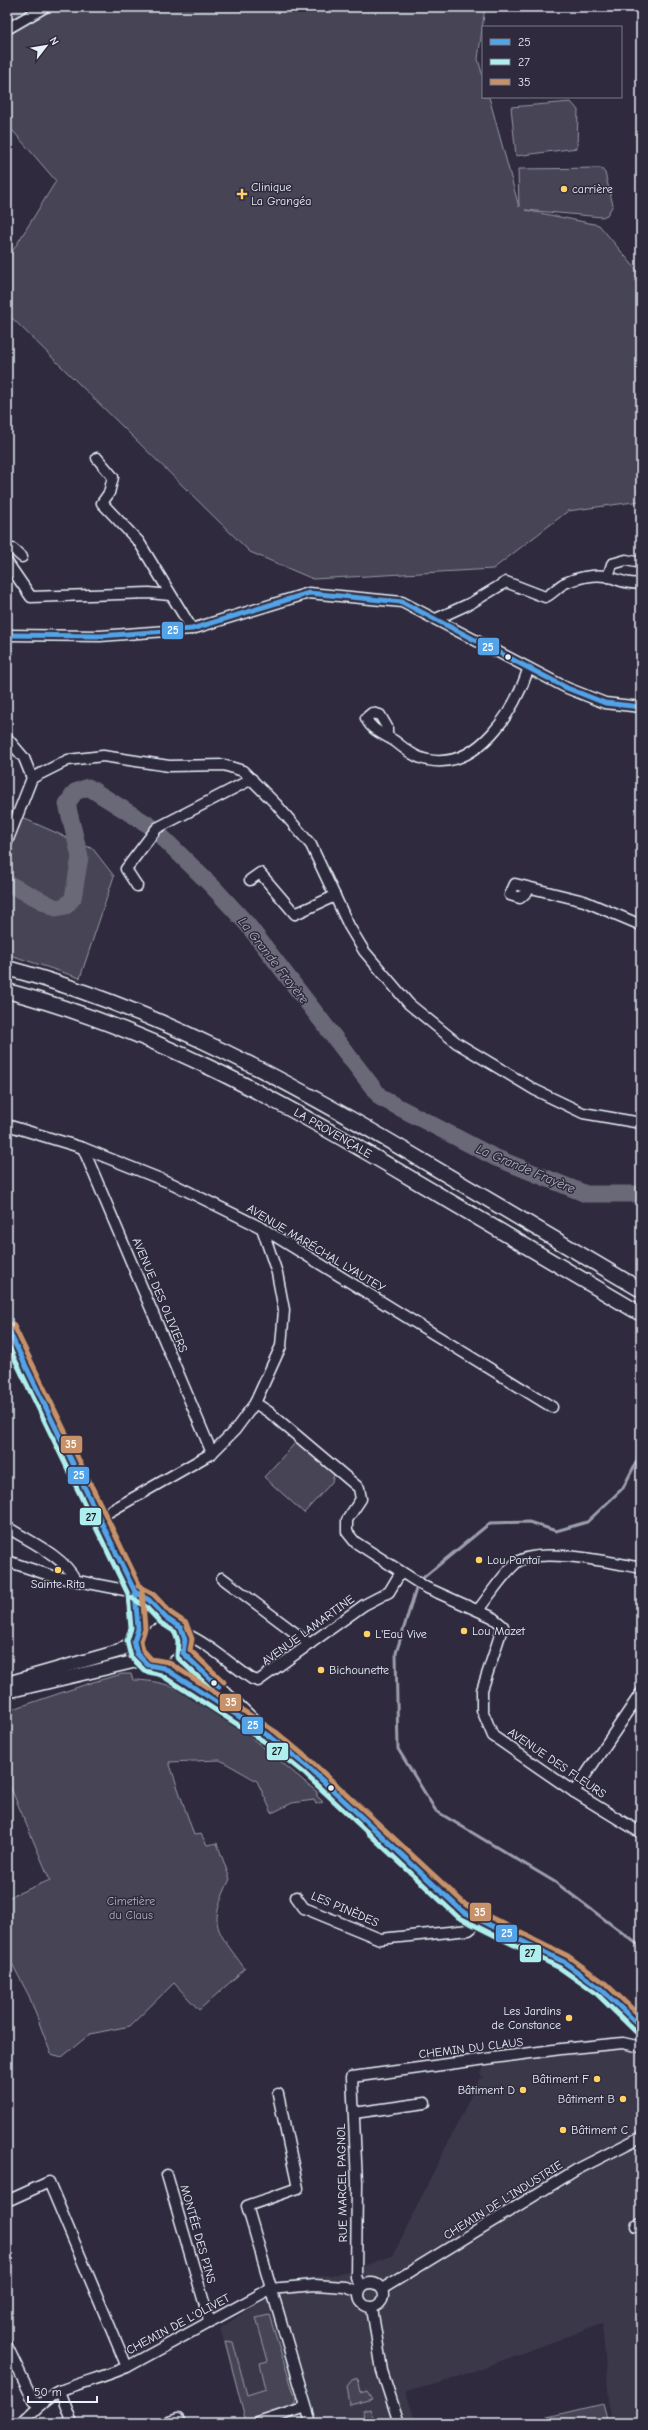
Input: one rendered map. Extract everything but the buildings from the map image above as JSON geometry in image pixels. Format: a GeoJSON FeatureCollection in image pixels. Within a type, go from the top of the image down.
{"type":"FeatureCollection","features":[{"type":"Feature","properties":{"kind":"highway","name":"LA PROVENÇALE"},"geometry":{"type":"LineString","coordinates":[[13,970],[95,996],[154,1018],[257,1066],[320,1099],[641,1290]]}},
{"type":"Feature","properties":{"kind":"highway","name":"LA PROVENÇALE"},"geometry":{"type":"LineString","coordinates":[[10,991],[103,1022],[149,1040],[246,1084],[316,1122],[641,1314]]}},
{"type":"Feature","properties":{"kind":"main road"},"geometry":{"type":"LineString","coordinates":[[164,1668],[179,1660],[185,1646],[184,1633],[177,1623],[166,1618],[150,1619],[138,1628],[134,1640],[137,1654],[141,1660],[152,1666],[164,1668],[272,1738]]}},
{"type":"Feature","properties":{"kind":"main road"},"geometry":{"type":"LineString","coordinates":[[7,1683],[119,1651],[134,1640]]}},
{"type":"Feature","properties":{"kind":"main road"},"geometry":{"type":"LineString","coordinates":[[183,1653],[272,1738],[349,1805],[441,1894],[462,1911],[480,1921],[564,1962],[600,1989],[641,2027]]}},
{"type":"Feature","properties":{"kind":"main road"},"geometry":{"type":"LineString","coordinates":[[7,1692],[141,1660]]}},
{"type":"Feature","properties":{"kind":"street"},"geometry":{"type":"LineString","coordinates":[[7,29],[45,7]]}},
{"type":"Feature","properties":{"kind":"street"},"geometry":{"type":"LineString","coordinates":[[97,458],[113,478],[110,493],[102,504],[139,542],[151,559],[170,595],[192,629]]}},
{"type":"Feature","properties":{"kind":"street"},"geometry":{"type":"LineString","coordinates":[[7,550],[13,549],[22,557]]}},
{"type":"Feature","properties":{"kind":"street"},"geometry":{"type":"LineString","coordinates":[[608,578],[612,564],[626,560],[641,564]]}},
{"type":"Feature","properties":{"kind":"street"},"geometry":{"type":"LineString","coordinates":[[7,562],[31,597],[149,593],[170,595]]}},
{"type":"Feature","properties":{"kind":"street"},"geometry":{"type":"LineString","coordinates":[[436,619],[471,603],[506,582],[545,597],[554,593],[563,583],[582,577],[608,578],[630,585],[641,583]]}},
{"type":"Feature","properties":{"kind":"street"},"geometry":{"type":"LineString","coordinates":[[7,635],[100,636],[192,629],[309,593],[402,602],[528,670],[567,688],[605,702],[641,707]]}},
{"type":"Feature","properties":{"kind":"street"},"geometry":{"type":"LineString","coordinates":[[387,735],[411,753],[426,760],[437,761],[455,758],[485,741],[507,718],[528,670]]}},
{"type":"Feature","properties":{"kind":"street"},"geometry":{"type":"LineString","coordinates":[[7,738],[24,758],[32,778]]}},
{"type":"Feature","properties":{"kind":"street"},"geometry":{"type":"LineString","coordinates":[[7,842],[32,778],[68,760],[102,756],[169,766],[224,765],[243,772],[252,779],[312,846],[349,926],[364,951],[409,1004],[451,1038],[535,1090],[583,1113],[641,1123]]}},
{"type":"Feature","properties":{"kind":"street"},"geometry":{"type":"LineString","coordinates":[[137,886],[126,869],[154,831],[252,779]]}},
{"type":"Feature","properties":{"kind":"street"},"geometry":{"type":"LineString","coordinates":[[250,880],[260,873],[295,914],[336,896]]}},
{"type":"Feature","properties":{"kind":"street"},"geometry":{"type":"LineString","coordinates":[[531,888],[584,901],[641,926]]}},
{"type":"Feature","properties":{"kind":"street","name":"AVENUE MARÉCHAL LYAUTEY"},"geometry":{"type":"LineString","coordinates":[[7,1125],[83,1148],[173,1184],[262,1228],[552,1407]]}},
{"type":"Feature","properties":{"kind":"street","name":"AVENUE DES OLIVIERS"},"geometry":{"type":"LineString","coordinates":[[83,1148],[212,1453]]}},
{"type":"Feature","properties":{"kind":"street"},"geometry":{"type":"LineString","coordinates":[[100,1517],[212,1453],[235,1430],[255,1403],[281,1346],[284,1310],[277,1272],[262,1228]]}},
{"type":"Feature","properties":{"kind":"street"},"geometry":{"type":"LineString","coordinates":[[7,1327],[135,1592],[138,1628]]}},
{"type":"Feature","properties":{"kind":"street","name":"AVENUE DES FLEURS"},"geometry":{"type":"LineString","coordinates":[[255,1403],[269,1412],[359,1488],[361,1498],[348,1520],[347,1532],[355,1542],[414,1580],[498,1620],[504,1626],[482,1690],[482,1710],[493,1736],[574,1792],[641,1833]]}},
{"type":"Feature","properties":{"kind":"street"},"geometry":{"type":"LineString","coordinates":[[7,1527],[56,1558],[69,1569],[75,1579]]}},
{"type":"Feature","properties":{"kind":"street"},"geometry":{"type":"LineString","coordinates":[[478,1610],[515,1563],[535,1554],[567,1556],[641,1568]]}},
{"type":"Feature","properties":{"kind":"street"},"geometry":{"type":"LineString","coordinates":[[7,1561],[52,1576],[75,1579],[112,1589],[135,1592],[149,1600],[166,1618]]}},
{"type":"Feature","properties":{"kind":"street","name":"AVENUE LAMARTINE"},"geometry":{"type":"LineString","coordinates":[[184,1633],[208,1645],[217,1655],[252,1679],[258,1681],[364,1605],[389,1592],[401,1572]]}},
{"type":"Feature","properties":{"kind":"street"},"geometry":{"type":"LineString","coordinates":[[222,1578],[310,1644]]}},
{"type":"Feature","properties":{"kind":"street"},"geometry":{"type":"LineString","coordinates":[[574,1792],[638,1704],[641,1693]]}},
{"type":"Feature","properties":{"kind":"street","name":"LES PINÈDES"},"geometry":{"type":"LineString","coordinates":[[296,1897],[304,1908],[380,1939],[469,1930],[480,1921]]}},
{"type":"Feature","properties":{"kind":"street","name":"CHEMIN DU CLAUS"},"geometry":{"type":"LineString","coordinates":[[352,2077],[561,2049],[623,2043],[641,2047]]}},
{"type":"Feature","properties":{"kind":"street","name":"RUE MARCEL PAGNOL"},"geometry":{"type":"LineString","coordinates":[[352,2077],[357,2182],[356,2277],[360,2290]]}},
{"type":"Feature","properties":{"kind":"street"},"geometry":{"type":"LineString","coordinates":[[278,2094],[298,2188],[247,2206],[270,2289],[311,2423]]}},
{"type":"Feature","properties":{"kind":"street"},"geometry":{"type":"LineString","coordinates":[[354,2113],[425,2104]]}},
{"type":"Feature","properties":{"kind":"street","name":"CHEMIN DE L'INDUSTRIE"},"geometry":{"type":"LineString","coordinates":[[382,2289],[576,2170],[641,2137]]}},
{"type":"Feature","properties":{"kind":"street","name":"MONTÉE DES PINS"},"geometry":{"type":"LineString","coordinates":[[167,2175],[210,2323]]}},
{"type":"Feature","properties":{"kind":"street"},"geometry":{"type":"LineString","coordinates":[[7,2201],[49,2182],[126,2367]]}},
{"type":"Feature","properties":{"kind":"street"},"geometry":{"type":"LineString","coordinates":[[372,2282],[382,2289],[382,2301],[372,2308],[361,2303],[360,2290],[372,2282]]}},
{"type":"Feature","properties":{"kind":"street","name":"CHEMIN DE L'OLIVET"},"geometry":{"type":"LineString","coordinates":[[21,2423],[40,2405],[60,2391],[104,2377],[126,2367],[210,2323],[270,2289],[315,2285],[360,2290]]}},
{"type":"Feature","properties":{"kind":"street"},"geometry":{"type":"LineString","coordinates":[[372,2308],[382,2371],[399,2423]]}},
{"type":"Feature","properties":{"kind":"street"},"geometry":{"type":"LineString","coordinates":[[7,2346],[34,2400],[40,2405]]}},
{"type":"Feature","properties":{"kind":"street"},"geometry":{"type":"LineString","coordinates":[[60,2391],[72,2423]]}},
{"type":"Feature","properties":{"kind":"street"},"geometry":{"type":"LineString","coordinates":[[258,2423],[306,2407]]}},
{"type":"Feature","properties":{"kind":"street"},"geometry":{"type":"LineString","coordinates":[[166,2423],[178,2419],[180,2423]]}},
{"type":"Feature","properties":{"kind":"shaded area"},"geometry":{"type":"Polygon","coordinates":[[[641,2041],[641,2423],[611,2423],[602,2324],[444,2382],[406,2392],[416,2423],[246,2423],[220,2328],[262,2301],[282,2281],[345,2273],[393,2255],[479,2079],[483,2078],[480,2074],[483,2067],[595,2048],[615,2047],[641,2041]]]}},
{"type":"Feature","properties":{"kind":"green space"},"geometry":{"type":"Polygon","coordinates":[[[7,7],[485,7],[478,59],[482,73],[482,98],[489,98],[519,207],[518,169],[601,168],[605,173],[613,205],[607,215],[602,217],[525,210],[599,225],[641,275],[641,501],[568,511],[493,569],[313,579],[250,552],[7,313],[7,260],[56,181],[7,124],[7,7]]]}},
{"type":"Feature","properties":{"kind":"green space","name":"carrière"},"geometry":{"type":"Polygon","coordinates":[[[571,102],[578,110],[577,148],[516,156],[511,107],[571,102]]]}},
{"type":"Feature","properties":{"kind":"green space"},"geometry":{"type":"Polygon","coordinates":[[[7,811],[93,849],[114,876],[80,978],[7,954],[7,811]]]}},
{"type":"Feature","properties":{"kind":"green space"},"geometry":{"type":"Polygon","coordinates":[[[297,1441],[334,1474],[332,1482],[304,1513],[264,1477],[297,1441]]]}},
{"type":"Feature","properties":{"kind":"green space","name":"Cimetière du Claus"},"geometry":{"type":"Polygon","coordinates":[[[122,1674],[131,1674],[133,1680],[142,1680],[168,1685],[192,1697],[211,1709],[248,1735],[283,1763],[317,1792],[317,1796],[323,1802],[316,1804],[314,1800],[292,1803],[272,1813],[257,1781],[220,1760],[169,1762],[194,1835],[201,1834],[207,1845],[217,1843],[230,1879],[219,1908],[217,1918],[218,1927],[221,1935],[245,1969],[199,2010],[174,1983],[130,2026],[90,2034],[62,2057],[51,2054],[29,1996],[7,1954],[7,1898],[50,1880],[7,1779],[7,1711],[93,1682],[122,1674]]]}},
{"type":"Feature","properties":{"kind":"green space"},"geometry":{"type":"Polygon","coordinates":[[[269,2315],[296,2400],[292,2407],[246,2422],[225,2341],[233,2342],[247,2395],[266,2389],[260,2363],[268,2361],[256,2318],[269,2315]]]}},
{"type":"Feature","properties":{"kind":"green space"},"geometry":{"type":"Polygon","coordinates":[[[358,2378],[361,2393],[367,2391],[372,2399],[350,2405],[347,2386],[352,2380],[358,2378]]]}},
{"type":"Feature","properties":{"kind":"green space"},"geometry":{"type":"Polygon","coordinates":[[[603,2404],[608,2423],[523,2423],[603,2404]]]}},
{"type":"Feature","properties":{"kind":"green space"},"geometry":{"type":"Polygon","coordinates":[[[370,2409],[375,2423],[366,2423],[362,2411],[370,2409]]]}},
{"type":"Feature","properties":{"kind":"waterway","name":"La Grande Frayère"},"geometry":{"type":"LineString","coordinates":[[7,883],[56,908],[66,906],[73,898],[80,857],[67,804],[75,792],[88,787],[152,827],[213,887],[247,924],[381,1098],[494,1157],[586,1194],[641,1194]]}},
{"type":"Feature","properties":{"kind":"waterway"},"geometry":{"type":"LineString","coordinates":[[641,1453],[623,1488],[587,1522],[556,1531],[529,1522],[490,1523],[424,1577],[416,1589],[396,1653],[398,1749],[436,1811],[555,1882],[641,1947]]}},
{"type":"Feature","properties":{"kind":"transit line","name":"25"},"geometry":{"type":"LineString","coordinates":[[7,635],[100,636],[192,629],[309,593],[402,602],[567,688],[605,703],[641,707]]}},
{"type":"Feature","properties":{"kind":"transit line","name":"35"},"geometry":{"type":"LineString","coordinates":[[13,1324],[142,1590],[145,1629],[141,1641],[143,1650],[151,1659],[168,1662],[276,1732],[313,1763],[466,1905],[568,1956],[606,1984],[641,2017]]}},
{"type":"Feature","properties":{"kind":"transit line","name":"25"},"geometry":{"type":"LineString","coordinates":[[7,1327],[135,1592],[138,1629],[134,1641],[137,1654],[148,1665],[164,1668],[272,1738],[309,1768],[462,1911],[564,1962],[601,1989],[641,2027]]}},
{"type":"Feature","properties":{"kind":"transit line","name":"27"},"geometry":{"type":"LineString","coordinates":[[7,1343],[128,1594],[131,1628],[127,1641],[131,1657],[145,1671],[161,1675],[268,1744],[304,1773],[458,1917],[560,1968],[597,1994],[636,2032]]}},
{"type":"Feature","properties":{"kind":"transit line","name":"35"},"geometry":{"type":"LineString","coordinates":[[138,1586],[153,1594],[171,1613],[186,1623],[192,1639],[190,1650],[224,1682]]}},
{"type":"Feature","properties":{"kind":"transit line","name":"25"},"geometry":{"type":"LineString","coordinates":[[135,1592],[149,1600],[166,1618],[181,1628],[185,1640],[183,1653],[219,1687]]}},
{"type":"Feature","properties":{"kind":"transit line","name":"27"},"geometry":{"type":"LineString","coordinates":[[132,1598],[145,1606],[161,1623],[175,1632],[178,1641],[177,1657],[214,1692]]}},
{"type":"Feature","properties":{"kind":"place","name":"carrière"},"geometry":{"type":"Point","coordinates":[564,189]}},
{"type":"Feature","properties":{"kind":"place","name":"Clinique La Grangéa"},"geometry":{"type":"Point","coordinates":[242,194]}},
{"type":"Feature","properties":{"kind":"place","name":"Lou Pantaï"},"geometry":{"type":"Point","coordinates":[479,1560]}},
{"type":"Feature","properties":{"kind":"place","name":"Sainte Rita"},"geometry":{"type":"Point","coordinates":[58,1570]}},
{"type":"Feature","properties":{"kind":"place","name":"Lou Mazet"},"geometry":{"type":"Point","coordinates":[464,1631]}},
{"type":"Feature","properties":{"kind":"place","name":"L'Eau Vive"},"geometry":{"type":"Point","coordinates":[367,1634]}},
{"type":"Feature","properties":{"kind":"place","name":"Bichounette"},"geometry":{"type":"Point","coordinates":[321,1670]}},
{"type":"Feature","properties":{"kind":"place","name":"Les Jardins de Constance"},"geometry":{"type":"Point","coordinates":[569,2018]}},
{"type":"Feature","properties":{"kind":"place","name":"Bâtiment F"},"geometry":{"type":"Point","coordinates":[597,2079]}},
{"type":"Feature","properties":{"kind":"place","name":"Bâtiment D"},"geometry":{"type":"Point","coordinates":[523,2090]}},
{"type":"Feature","properties":{"kind":"place","name":"Bâtiment B"},"geometry":{"type":"Point","coordinates":[623,2099]}},
{"type":"Feature","properties":{"kind":"place","name":"Bâtiment C"},"geometry":{"type":"Point","coordinates":[563,2130]}}]}
